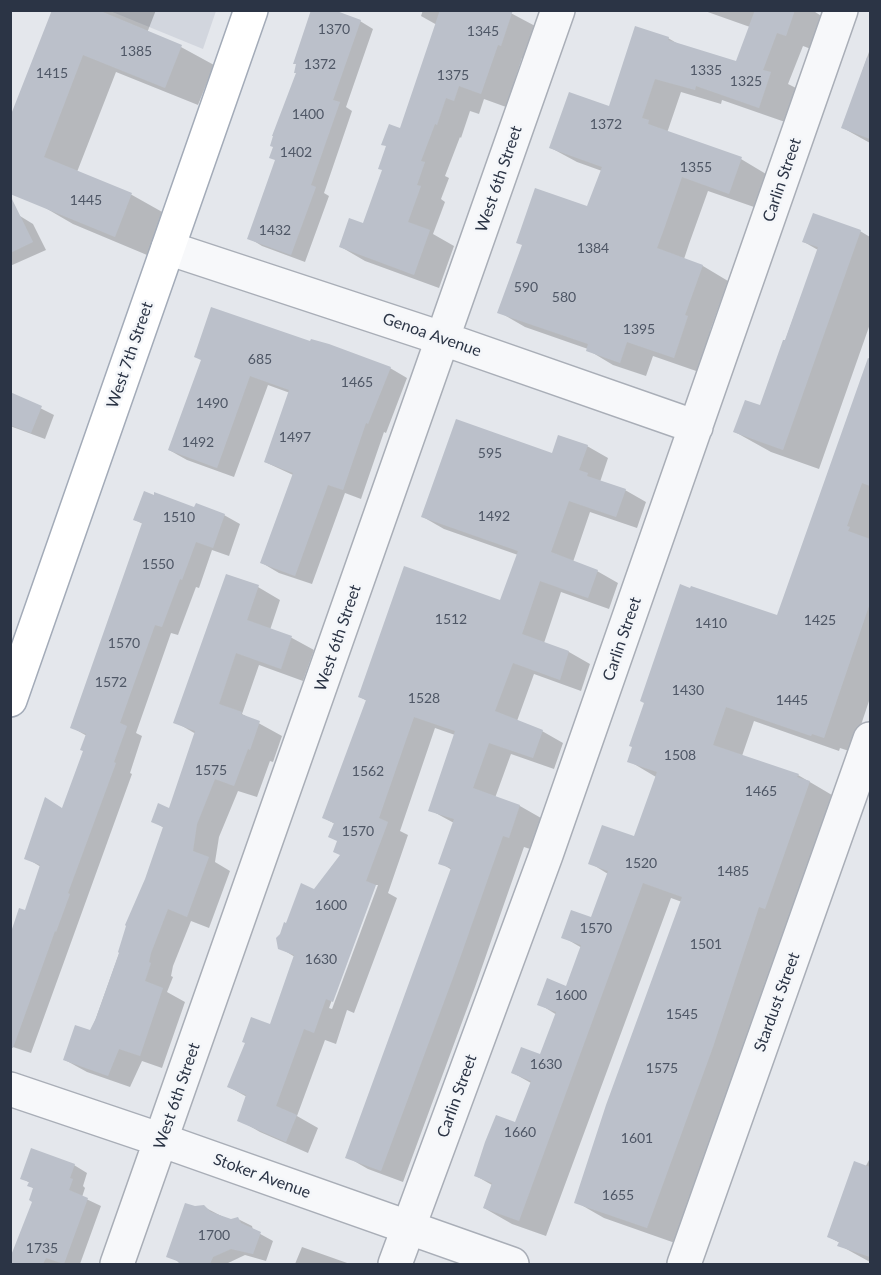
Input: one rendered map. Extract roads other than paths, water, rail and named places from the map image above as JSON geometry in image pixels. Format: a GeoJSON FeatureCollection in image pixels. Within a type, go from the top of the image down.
{"type":"FeatureCollection","features":[{"type":"Feature","properties":{"kind":"main road","name":"West 7th Street"},"geometry":{"type":"LineString","coordinates":[[10,700],[251,10]]}},
{"type":"Feature","properties":{"kind":"street","name":"West 6th Street"},"geometry":{"type":"LineString","coordinates":[[117,1264],[558,10]]}},
{"type":"Feature","properties":{"kind":"street","name":"Carlin Street"},"geometry":{"type":"LineString","coordinates":[[395,1264],[546,855],[841,10]]}},
{"type":"Feature","properties":{"kind":"street","name":"Genoa Avenue"},"geometry":{"type":"LineString","coordinates":[[168,248],[444,339],[696,427]]}},
{"type":"Feature","properties":{"kind":"street","name":"Stardust Street"},"geometry":{"type":"LineString","coordinates":[[684,1264],[870,739]]}},
{"type":"Feature","properties":{"kind":"street","name":"Stoker Avenue"},"geometry":{"type":"LineString","coordinates":[[10,1089],[512,1264]]}}]}
